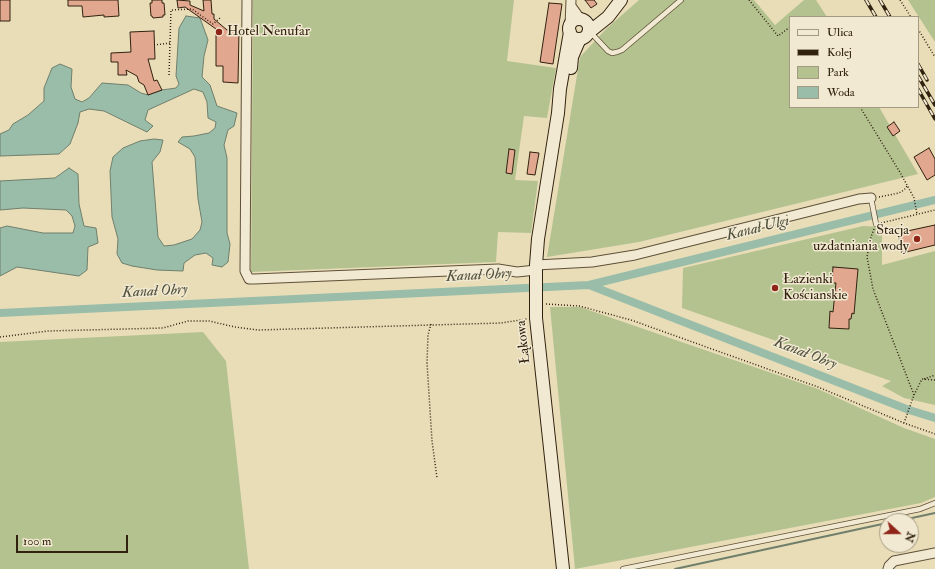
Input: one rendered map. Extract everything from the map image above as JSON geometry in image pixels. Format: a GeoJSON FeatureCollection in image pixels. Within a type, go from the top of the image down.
{"type":"FeatureCollection","features":[{"type":"Feature","properties":{"kind":"street"},"geometry":{"type":"LineString","coordinates":[[247,0],[245,271],[249,279],[498,269],[517,272],[635,255],[859,199],[872,203]]}},
{"type":"Feature","properties":{"kind":"street"},"geometry":{"type":"LineString","coordinates":[[620,0],[608,17],[584,36],[574,38],[570,29],[574,21],[594,18],[620,0]]}},
{"type":"Feature","properties":{"kind":"street","name":"Łąkowa"},"geometry":{"type":"LineString","coordinates":[[571,3],[583,20]]}},
{"type":"Feature","properties":{"kind":"street","name":"Łąkowa"},"geometry":{"type":"LineString","coordinates":[[563,569],[536,318],[536,269],[538,239],[570,29],[571,3]]}},
{"type":"Feature","properties":{"kind":"street"},"geometry":{"type":"LineString","coordinates":[[583,20],[588,26],[584,36]]}},
{"type":"Feature","properties":{"kind":"street","name":"Łąkowa"},"geometry":{"type":"LineString","coordinates":[[558,113],[567,90],[572,57],[584,36]]}},
{"type":"Feature","properties":{"kind":"street"},"geometry":{"type":"LineString","coordinates":[[888,569],[894,561],[935,553]]}},
{"type":"Feature","properties":{"kind":"lane"},"geometry":{"type":"LineString","coordinates":[[584,36],[594,36],[608,51],[617,52],[622,50],[681,0]]}},
{"type":"Feature","properties":{"kind":"lane"},"geometry":{"type":"LineString","coordinates":[[872,203],[875,222]]}},
{"type":"Feature","properties":{"kind":"lane"},"geometry":{"type":"LineString","coordinates":[[623,569],[920,509],[935,503]]}},
{"type":"Feature","properties":{"kind":"path"},"geometry":{"type":"LineString","coordinates":[[749,0],[778,36],[789,28]]}},
{"type":"Feature","properties":{"kind":"path"},"geometry":{"type":"LineString","coordinates":[[900,0],[910,16]]}},
{"type":"Feature","properties":{"kind":"path"},"geometry":{"type":"LineString","coordinates":[[169,74],[171,10],[192,9],[213,24],[220,18]]}},
{"type":"Feature","properties":{"kind":"path"},"geometry":{"type":"LineString","coordinates":[[919,31],[935,57]]}},
{"type":"Feature","properties":{"kind":"path"},"geometry":{"type":"LineString","coordinates":[[154,45],[170,43]]}},
{"type":"Feature","properties":{"kind":"path"},"geometry":{"type":"LineString","coordinates":[[861,108],[914,198],[917,214]]}},
{"type":"Feature","properties":{"kind":"path"},"geometry":{"type":"LineString","coordinates":[[872,203],[899,193],[907,186]]}},
{"type":"Feature","properties":{"kind":"path"},"geometry":{"type":"LineString","coordinates":[[914,395],[873,289],[867,257],[875,222],[935,210]]}},
{"type":"Feature","properties":{"kind":"path"},"geometry":{"type":"LineString","coordinates":[[536,304],[579,306],[631,320],[818,387],[904,423],[935,434]]}},
{"type":"Feature","properties":{"kind":"path"},"geometry":{"type":"LineString","coordinates":[[0,337],[48,331],[163,328],[188,321],[209,321],[235,327],[258,330],[501,323],[536,318]]}},
{"type":"Feature","properties":{"kind":"path"},"geometry":{"type":"LineString","coordinates":[[431,324],[428,335],[427,363],[432,441],[437,478]]}},
{"type":"Feature","properties":{"kind":"path"},"geometry":{"type":"LineString","coordinates":[[904,423],[914,395],[922,379],[935,375]]}},
{"type":"Feature","properties":{"kind":"path"},"geometry":{"type":"LineString","coordinates":[[922,379],[935,380]]}},
{"type":"Feature","properties":{"kind":"green space"},"geometry":{"type":"Polygon","coordinates":[[[253,0],[514,0],[507,61],[556,68],[547,118],[524,116],[515,180],[538,181],[531,233],[498,232],[496,262],[251,272],[253,0]]]}},
{"type":"Feature","properties":{"kind":"green space"},"geometry":{"type":"Polygon","coordinates":[[[639,0],[754,0],[775,25],[804,0],[816,0],[826,16],[789,16],[789,108],[880,108],[918,174],[639,242],[547,257],[580,57],[606,29],[639,0]]]}},
{"type":"Feature","properties":{"kind":"green space"},"geometry":{"type":"Polygon","coordinates":[[[908,0],[935,0],[935,42],[919,16],[908,0]]]}},
{"type":"Feature","properties":{"kind":"green space","name":"Łazienki Kościanskie"},"geometry":{"type":"Polygon","coordinates":[[[863,226],[882,227],[882,265],[935,251],[935,405],[904,398],[882,386],[891,381],[682,308],[683,268],[863,226]]]}},
{"type":"Feature","properties":{"kind":"green space"},"geometry":{"type":"Polygon","coordinates":[[[550,307],[580,307],[818,389],[904,428],[935,439],[935,497],[921,503],[575,569],[550,307]]]}},
{"type":"Feature","properties":{"kind":"green space"},"geometry":{"type":"Polygon","coordinates":[[[203,332],[226,361],[249,569],[0,569],[0,342],[203,332]]]}},
{"type":"Feature","properties":{"kind":"water"},"geometry":{"type":"Polygon","coordinates":[[[186,16],[200,18],[208,40],[204,56],[202,77],[210,85],[217,106],[237,113],[234,126],[228,130],[224,145],[227,158],[227,233],[230,244],[228,262],[222,267],[212,265],[213,258],[206,253],[195,255],[184,263],[183,271],[157,270],[132,266],[122,263],[117,254],[118,239],[112,217],[110,171],[113,157],[123,148],[140,141],[154,139],[163,140],[160,152],[152,162],[158,237],[164,246],[174,245],[192,239],[200,230],[202,222],[198,199],[195,157],[190,149],[178,142],[182,137],[209,133],[215,128],[216,122],[208,118],[207,102],[203,92],[194,89],[148,110],[145,120],[153,126],[147,132],[104,111],[89,109],[80,112],[78,123],[70,144],[59,154],[0,156],[0,134],[9,130],[13,124],[28,115],[44,101],[44,88],[52,68],[60,64],[72,69],[71,87],[75,99],[82,102],[89,98],[102,83],[128,85],[141,93],[148,95],[162,90],[176,88],[179,84],[176,76],[179,28],[186,16]]]}},
{"type":"Feature","properties":{"kind":"water"},"geometry":{"type":"Polygon","coordinates":[[[69,168],[78,174],[79,204],[84,226],[96,228],[98,243],[88,247],[87,270],[79,276],[17,267],[0,276],[0,228],[7,226],[43,233],[73,233],[75,226],[72,216],[66,210],[23,208],[0,210],[0,181],[55,178],[69,168]]]}},
{"type":"Feature","properties":{"kind":"building"},"geometry":{"type":"Polygon","coordinates":[[[0,0],[10,0],[10,21],[0,21],[0,0]]]}},
{"type":"Feature","properties":{"kind":"building"},"geometry":{"type":"Polygon","coordinates":[[[68,0],[118,0],[119,16],[104,17],[104,15],[83,17],[82,6],[68,6],[68,0]]]}},
{"type":"Feature","properties":{"kind":"building"},"geometry":{"type":"Polygon","coordinates":[[[152,0],[162,0],[162,3],[164,3],[165,15],[163,15],[163,17],[153,18],[151,16],[150,3],[152,3],[152,0]]]}},
{"type":"Feature","properties":{"kind":"building"},"geometry":{"type":"Polygon","coordinates":[[[177,0],[190,1],[190,5],[204,11],[203,0],[211,0],[214,19],[227,30],[239,30],[238,83],[223,82],[223,66],[216,66],[216,29],[185,7],[178,8],[177,0]]]}},
{"type":"Feature","properties":{"kind":"building"},"geometry":{"type":"Polygon","coordinates":[[[585,0],[594,0],[597,4],[591,8],[585,0]]]}},
{"type":"Feature","properties":{"kind":"building"},"geometry":{"type":"Polygon","coordinates":[[[549,3],[562,4],[553,64],[540,62],[549,3]]]}},
{"type":"Feature","properties":{"kind":"building"},"geometry":{"type":"Polygon","coordinates":[[[154,31],[155,59],[148,59],[154,81],[157,80],[162,90],[148,95],[144,85],[139,82],[137,76],[126,70],[127,75],[118,75],[118,62],[111,62],[111,53],[131,52],[130,32],[154,31]]]}},
{"type":"Feature","properties":{"kind":"building"},"geometry":{"type":"Polygon","coordinates":[[[894,122],[900,131],[893,136],[887,127],[894,122]]]}},
{"type":"Feature","properties":{"kind":"building"},"geometry":{"type":"Polygon","coordinates":[[[929,148],[935,159],[935,175],[927,180],[914,157],[929,148]]]}},
{"type":"Feature","properties":{"kind":"building"},"geometry":{"type":"Polygon","coordinates":[[[509,149],[515,150],[512,174],[506,173],[509,149]]]}},
{"type":"Feature","properties":{"kind":"building"},"geometry":{"type":"Polygon","coordinates":[[[530,152],[539,153],[535,175],[527,174],[530,152]]]}},
{"type":"Feature","properties":{"kind":"building","name":"Stacja uzdatniania wody"},"geometry":{"type":"Polygon","coordinates":[[[935,225],[935,245],[902,253],[898,233],[935,225]]]}},
{"type":"Feature","properties":{"kind":"building"},"geometry":{"type":"Polygon","coordinates":[[[833,267],[858,269],[854,314],[852,313],[851,319],[849,319],[849,329],[829,328],[830,311],[833,312],[836,283],[832,283],[833,267]]]}},
{"type":"Feature","properties":{"kind":"waterway","name":"Kanał Ulgi"},"geometry":{"type":"LineString","coordinates":[[589,285],[935,200]]}},
{"type":"Feature","properties":{"kind":"waterway","name":"Kanał Obry"},"geometry":{"type":"LineString","coordinates":[[0,313],[589,285],[909,410],[935,418]]}},
{"type":"Feature","properties":{"kind":"waterway"},"geometry":{"type":"LineString","coordinates":[[919,516],[935,513]]}},
{"type":"Feature","properties":{"kind":"waterway"},"geometry":{"type":"LineString","coordinates":[[675,569],[879,525]]}},
{"type":"Feature","properties":{"kind":"railway"},"geometry":{"type":"LineString","coordinates":[[866,0],[875,16]]}},
{"type":"Feature","properties":{"kind":"railway"},"geometry":{"type":"LineString","coordinates":[[880,0],[889,16]]}},
{"type":"Feature","properties":{"kind":"railway"},"geometry":{"type":"LineString","coordinates":[[919,66],[927,80]]}},
{"type":"Feature","properties":{"kind":"railway"},"geometry":{"type":"LineString","coordinates":[[919,78],[935,105]]}},
{"type":"Feature","properties":{"kind":"railway"},"geometry":{"type":"LineString","coordinates":[[919,91],[935,119]]}},
{"type":"Feature","properties":{"kind":"place","name":"Hotel Nenufar"},"geometry":{"type":"Point","coordinates":[219,32]}},
{"type":"Feature","properties":{"kind":"place","name":"Stacja uzdatniania wody"},"geometry":{"type":"Point","coordinates":[917,239]}},
{"type":"Feature","properties":{"kind":"place","name":"Łazienki Kościanskie"},"geometry":{"type":"Point","coordinates":[775,288]}}]}
